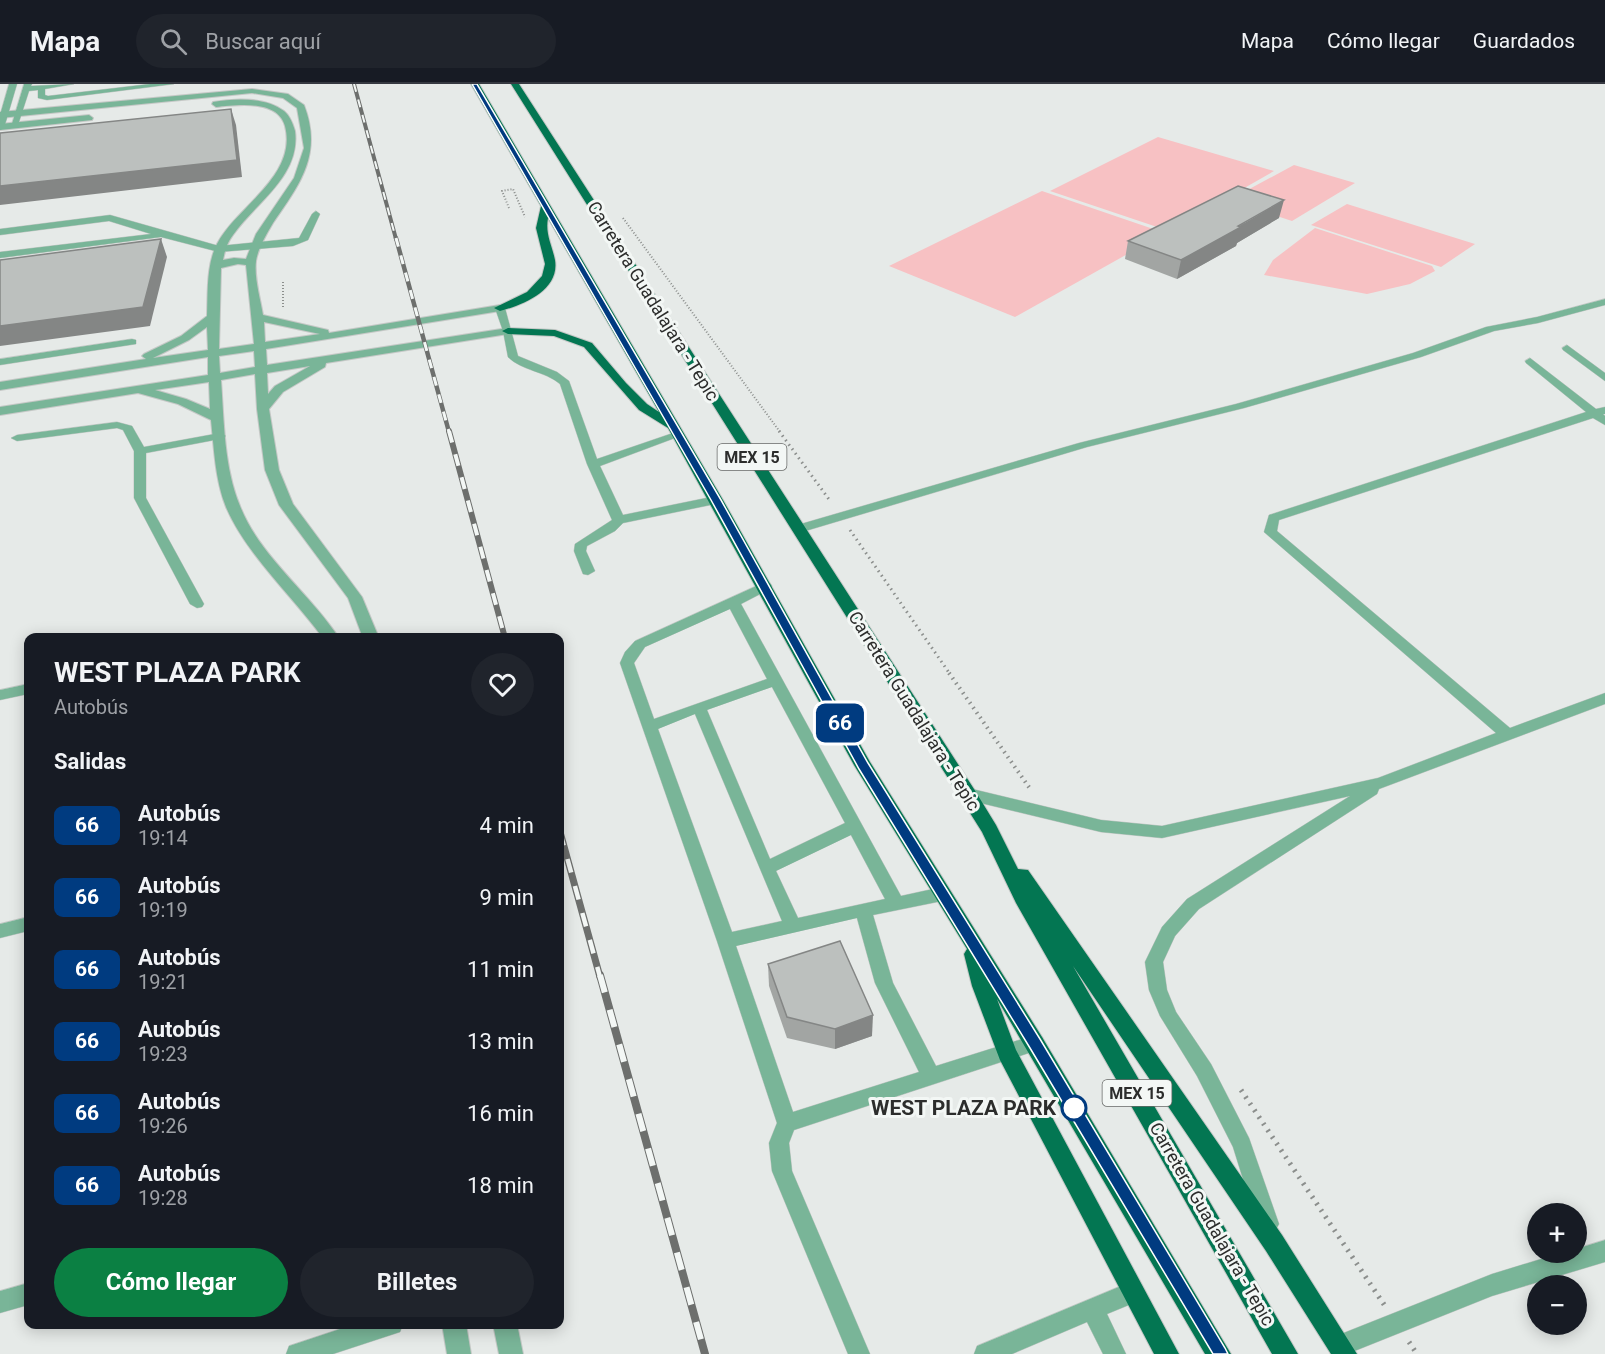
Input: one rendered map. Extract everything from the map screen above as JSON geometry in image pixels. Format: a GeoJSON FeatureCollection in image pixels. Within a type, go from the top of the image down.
{"type":"FeatureCollection","features":[{"type":"Feature","properties":{"kind":"highway","name":"MEX 15"},"geometry":{"type":"LineString","coordinates":[[475,84],[765,586],[863,765],[1035,1043],[1219,1354]]}},
{"type":"Feature","properties":{"kind":"highway","name":"Carretera Guadalajara - Tepic"},"geometry":{"type":"LineString","coordinates":[[515,84],[969,794],[990,830],[1023,898],[1286,1354]]}},
{"type":"Feature","properties":{"kind":"highway"},"geometry":{"type":"LineString","coordinates":[[500,308],[521,300],[540,287],[546,277],[550,267],[541,233],[545,207]]}},
{"type":"Feature","properties":{"kind":"highway"},"geometry":{"type":"LineString","coordinates":[[508,331],[555,333],[588,345],[622,386],[675,431]]}},
{"type":"Feature","properties":{"kind":"highway"},"geometry":{"type":"LineString","coordinates":[[990,830],[1092,975],[1274,1243],[1342,1350]]}},
{"type":"Feature","properties":{"kind":"highway"},"geometry":{"type":"LineString","coordinates":[[972,942],[982,986],[1007,1053],[1167,1354]]}},
{"type":"Feature","properties":{"kind":"street"},"geometry":{"type":"LineString","coordinates":[[2,115],[252,91],[285,96],[301,107],[308,148],[299,178],[261,234],[255,246],[252,264],[252,287],[258,317],[263,409],[272,470],[286,505],[355,597],[369,633]]}},
{"type":"Feature","properties":{"kind":"street"},"geometry":{"type":"LineString","coordinates":[[266,106],[285,96]]}},
{"type":"Feature","properties":{"kind":"street"},"geometry":{"type":"LineString","coordinates":[[122,114],[229,103],[266,106],[280,111],[288,118],[291,136],[289,155],[278,176],[227,236],[219,249],[214,271],[217,418],[232,505],[251,537],[307,603],[328,633]]}},
{"type":"Feature","properties":{"kind":"street"},"geometry":{"type":"LineString","coordinates":[[0,127],[98,117]]}},
{"type":"Feature","properties":{"kind":"street"},"geometry":{"type":"LineString","coordinates":[[227,236],[248,238],[261,234]]}},
{"type":"Feature","properties":{"kind":"street"},"geometry":{"type":"LineString","coordinates":[[216,266],[229,261],[241,260],[252,264]]}},
{"type":"Feature","properties":{"kind":"street"},"geometry":{"type":"LineString","coordinates":[[0,386],[307,340],[500,308]]}},
{"type":"Feature","properties":{"kind":"street"},"geometry":{"type":"LineString","coordinates":[[122,366],[164,350],[214,317]]}},
{"type":"Feature","properties":{"kind":"street"},"geometry":{"type":"LineString","coordinates":[[258,317],[307,330],[340,334]]}},
{"type":"Feature","properties":{"kind":"street"},"geometry":{"type":"LineString","coordinates":[[0,411],[215,375],[508,331]]}},
{"type":"Feature","properties":{"kind":"street"},"geometry":{"type":"LineString","coordinates":[[307,340],[293,346],[288,356],[312,361]]}},
{"type":"Feature","properties":{"kind":"street"},"geometry":{"type":"LineString","coordinates":[[263,409],[279,389],[336,358]]}},
{"type":"Feature","properties":{"kind":"street"},"geometry":{"type":"LineString","coordinates":[[129,389],[173,397],[197,406],[217,418]]}},
{"type":"Feature","properties":{"kind":"street"},"geometry":{"type":"LineString","coordinates":[[455,1329],[459,1354]]}},
{"type":"Feature","properties":{"kind":"street"},"geometry":{"type":"LineString","coordinates":[[506,1329],[509,1353]]}},
{"type":"Feature","properties":{"kind":"lane"},"geometry":{"type":"LineString","coordinates":[[0,127],[13,84]]}},
{"type":"Feature","properties":{"kind":"lane"},"geometry":{"type":"LineString","coordinates":[[14,125],[27,87],[70,84]]}},
{"type":"Feature","properties":{"kind":"lane"},"geometry":{"type":"LineString","coordinates":[[42,87],[41,96],[47,98],[170,84]]}},
{"type":"Feature","properties":{"kind":"lane"},"geometry":{"type":"LineString","coordinates":[[0,232],[110,218],[163,236],[219,249],[293,243],[303,240],[316,214]]}},
{"type":"Feature","properties":{"kind":"lane"},"geometry":{"type":"LineString","coordinates":[[0,255],[163,236]]}},
{"type":"Feature","properties":{"kind":"lane"},"geometry":{"type":"LineString","coordinates":[[798,529],[1083,445],[1240,406],[1418,355],[1508,324],[1538,320],[1605,302]]}},
{"type":"Feature","properties":{"kind":"lane"},"geometry":{"type":"LineString","coordinates":[[500,308],[508,331],[513,357],[521,363],[560,378],[565,383],[593,465],[620,520]]}},
{"type":"Feature","properties":{"kind":"lane"},"geometry":{"type":"LineString","coordinates":[[0,362],[132,342]]}},
{"type":"Feature","properties":{"kind":"lane"},"geometry":{"type":"LineString","coordinates":[[1567,348],[1605,378]]}},
{"type":"Feature","properties":{"kind":"lane"},"geometry":{"type":"LineString","coordinates":[[1530,361],[1599,411],[1605,422]]}},
{"type":"Feature","properties":{"kind":"lane"},"geometry":{"type":"LineString","coordinates":[[1509,736],[1270,532],[1273,518],[1599,411]]}},
{"type":"Feature","properties":{"kind":"lane"},"geometry":{"type":"LineString","coordinates":[[17,438],[117,425],[128,428],[140,451],[140,498],[196,604]]}},
{"type":"Feature","properties":{"kind":"lane"},"geometry":{"type":"LineString","coordinates":[[593,465],[675,431]]}},
{"type":"Feature","properties":{"kind":"lane"},"geometry":{"type":"LineString","coordinates":[[140,451],[220,436]]}},
{"type":"Feature","properties":{"kind":"lane"},"geometry":{"type":"LineString","coordinates":[[588,571],[580,551],[581,544],[613,528],[620,520],[716,500]]}},
{"type":"Feature","properties":{"kind":"lane"},"geometry":{"type":"LineString","coordinates":[[765,586],[640,644],[630,655],[627,663],[726,941],[787,1123],[780,1143],[782,1172],[859,1354]]}},
{"type":"Feature","properties":{"kind":"lane"},"geometry":{"type":"LineString","coordinates":[[733,602],[896,903]]}},
{"type":"Feature","properties":{"kind":"lane"},"geometry":{"type":"LineString","coordinates":[[650,726],[776,681]]}},
{"type":"Feature","properties":{"kind":"lane"},"geometry":{"type":"LineString","coordinates":[[0,695],[24,690]]}},
{"type":"Feature","properties":{"kind":"lane"},"geometry":{"type":"LineString","coordinates":[[969,794],[1101,826],[1162,832],[1381,783],[1605,698]]}},
{"type":"Feature","properties":{"kind":"lane"},"geometry":{"type":"LineString","coordinates":[[699,707],[766,868],[793,926]]}},
{"type":"Feature","properties":{"kind":"lane"},"geometry":{"type":"LineString","coordinates":[[1274,1243],[1242,1145],[1204,1070],[1169,1016],[1158,990],[1154,962],[1168,932],[1193,904],[1381,783]]}},
{"type":"Feature","properties":{"kind":"lane"},"geometry":{"type":"LineString","coordinates":[[766,868],[855,826]]}},
{"type":"Feature","properties":{"kind":"lane"},"geometry":{"type":"LineString","coordinates":[[726,941],[942,894]]}},
{"type":"Feature","properties":{"kind":"lane"},"geometry":{"type":"LineString","coordinates":[[863,910],[884,982],[931,1077]]}},
{"type":"Feature","properties":{"kind":"lane"},"geometry":{"type":"LineString","coordinates":[[0,931],[24,925]]}},
{"type":"Feature","properties":{"kind":"lane"},"geometry":{"type":"LineString","coordinates":[[787,1123],[1035,1043]]}},
{"type":"Feature","properties":{"kind":"lane"},"geometry":{"type":"LineString","coordinates":[[1342,1350],[1397,1324],[1492,1286],[1605,1251]]}},
{"type":"Feature","properties":{"kind":"lane"},"geometry":{"type":"LineString","coordinates":[[985,1354],[1133,1292]]}},
{"type":"Feature","properties":{"kind":"lane"},"geometry":{"type":"LineString","coordinates":[[0,1302],[24,1295]]}},
{"type":"Feature","properties":{"kind":"lane"},"geometry":{"type":"LineString","coordinates":[[1092,1309],[1115,1354]]}},
{"type":"Feature","properties":{"kind":"lane"},"geometry":{"type":"LineString","coordinates":[[297,1354],[376,1329]]}},
{"type":"Feature","properties":{"kind":"path"},"geometry":{"type":"LineString","coordinates":[[509,208],[502,191],[513,189],[526,219]]}},
{"type":"Feature","properties":{"kind":"path"},"geometry":{"type":"LineString","coordinates":[[618,211],[841,517],[1034,793]]}},
{"type":"Feature","properties":{"kind":"path"},"geometry":{"type":"LineString","coordinates":[[283,282],[283,312]]}},
{"type":"Feature","properties":{"kind":"path"},"geometry":{"type":"LineString","coordinates":[[1239,1088],[1417,1354]]}},
{"type":"Feature","properties":{"kind":"shaded area"},"geometry":{"type":"Polygon","coordinates":[[[1158,137],[1274,171],[1169,231],[1050,191],[1158,137]]]}},
{"type":"Feature","properties":{"kind":"shaded area"},"geometry":{"type":"Polygon","coordinates":[[[1294,165],[1355,183],[1292,221],[1229,200],[1294,165]]]}},
{"type":"Feature","properties":{"kind":"shaded area"},"geometry":{"type":"Polygon","coordinates":[[[1042,191],[1165,233],[1015,317],[889,266],[1042,191]]]}},
{"type":"Feature","properties":{"kind":"shaded area"},"geometry":{"type":"Polygon","coordinates":[[[1347,204],[1475,244],[1441,267],[1311,225],[1347,204]]]}},
{"type":"Feature","properties":{"kind":"shaded area"},"geometry":{"type":"Polygon","coordinates":[[[1315,228],[1432,266],[1435,271],[1410,284],[1367,294],[1264,275],[1273,260],[1315,228]]]}},
{"type":"Feature","properties":{"kind":"building"},"geometry":{"type":"Polygon","coordinates":[[[231,109],[237,160],[0,186],[0,133],[231,109]]]}},
{"type":"Feature","properties":{"kind":"building"},"geometry":{"type":"Polygon","coordinates":[[[1238,186],[1284,200],[1181,260],[1128,241],[1238,186]]]}},
{"type":"Feature","properties":{"kind":"building"},"geometry":{"type":"Polygon","coordinates":[[[161,239],[143,307],[0,326],[0,260],[161,239]]]}},
{"type":"Feature","properties":{"kind":"building"},"geometry":{"type":"Polygon","coordinates":[[[840,941],[873,1015],[835,1029],[787,1017],[768,964],[840,941]]]}},
{"type":"Feature","properties":{"kind":"railway"},"geometry":{"type":"LineString","coordinates":[[354,84],[396,239]]}},
{"type":"Feature","properties":{"kind":"railway"},"geometry":{"type":"LineString","coordinates":[[396,238],[449,432]]}},
{"type":"Feature","properties":{"kind":"railway"},"geometry":{"type":"LineString","coordinates":[[449,431],[504,633]]}},
{"type":"Feature","properties":{"kind":"railway"},"geometry":{"type":"LineString","coordinates":[[564,846],[600,977]]}},
{"type":"Feature","properties":{"kind":"railway"},"geometry":{"type":"LineString","coordinates":[[600,975],[705,1354]]}},
{"type":"Feature","properties":{"kind":"bus line","name":"66"},"geometry":{"type":"LineString","coordinates":[[475,84],[765,586],[863,765],[1035,1043],[1219,1354]]}},
{"type":"Feature","properties":{"kind":"place","name":"WEST PLAZA PARK"},"geometry":{"type":"Point","coordinates":[1074,1108]}}]}
